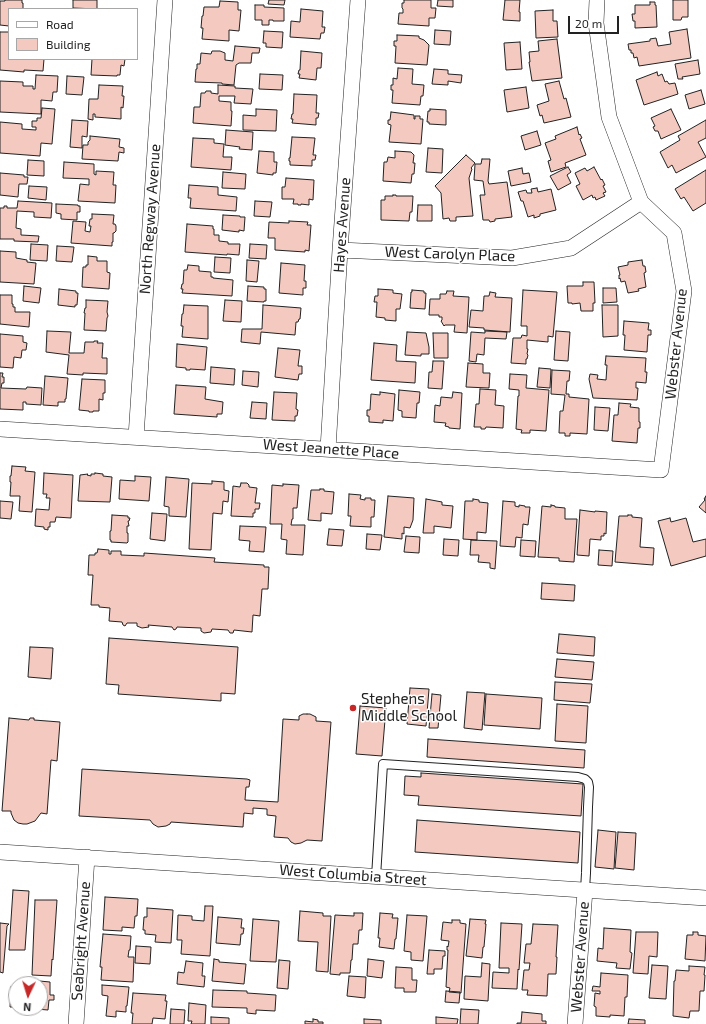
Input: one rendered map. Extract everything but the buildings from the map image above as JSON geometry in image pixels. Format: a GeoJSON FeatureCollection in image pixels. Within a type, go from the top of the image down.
{"type":"FeatureCollection","features":[{"type":"Feature","properties":{"kind":"street","name":"North Regway Avenue"},"geometry":{"type":"LineString","coordinates":[[136,438],[165,0]]}},
{"type":"Feature","properties":{"kind":"street","name":"Hayes Avenue"},"geometry":{"type":"LineString","coordinates":[[328,449],[340,250],[358,0]]}},
{"type":"Feature","properties":{"kind":"street","name":"Webster Avenue"},"geometry":{"type":"LineString","coordinates":[[597,0],[596,23],[608,117],[641,202],[674,233],[684,291],[661,470]]}},
{"type":"Feature","properties":{"kind":"street","name":"West Carolyn Place"},"geometry":{"type":"LineString","coordinates":[[340,250],[512,258],[571,248],[641,202]]}},
{"type":"Feature","properties":{"kind":"street","name":"West Jeanette Place"},"geometry":{"type":"LineString","coordinates":[[0,429],[661,470]]}},
{"type":"Feature","properties":{"kind":"street","name":"West Columbia Street"},"geometry":{"type":"LineString","coordinates":[[0,852],[706,898]]}},
{"type":"Feature","properties":{"kind":"street","name":"Seabright Avenue"},"geometry":{"type":"LineString","coordinates":[[76,1024],[87,858]]}},
{"type":"Feature","properties":{"kind":"street","name":"Webster Avenue"},"geometry":{"type":"LineString","coordinates":[[575,1024],[585,890]]}},
{"type":"Feature","properties":{"kind":"lane"},"geometry":{"type":"LineString","coordinates":[[376,876],[383,764],[578,777],[585,778],[590,787],[585,890]]}},
{"type":"Feature","properties":{"kind":"place","name":"Stephens Middle School"},"geometry":{"type":"Point","coordinates":[353,708]}}]}
